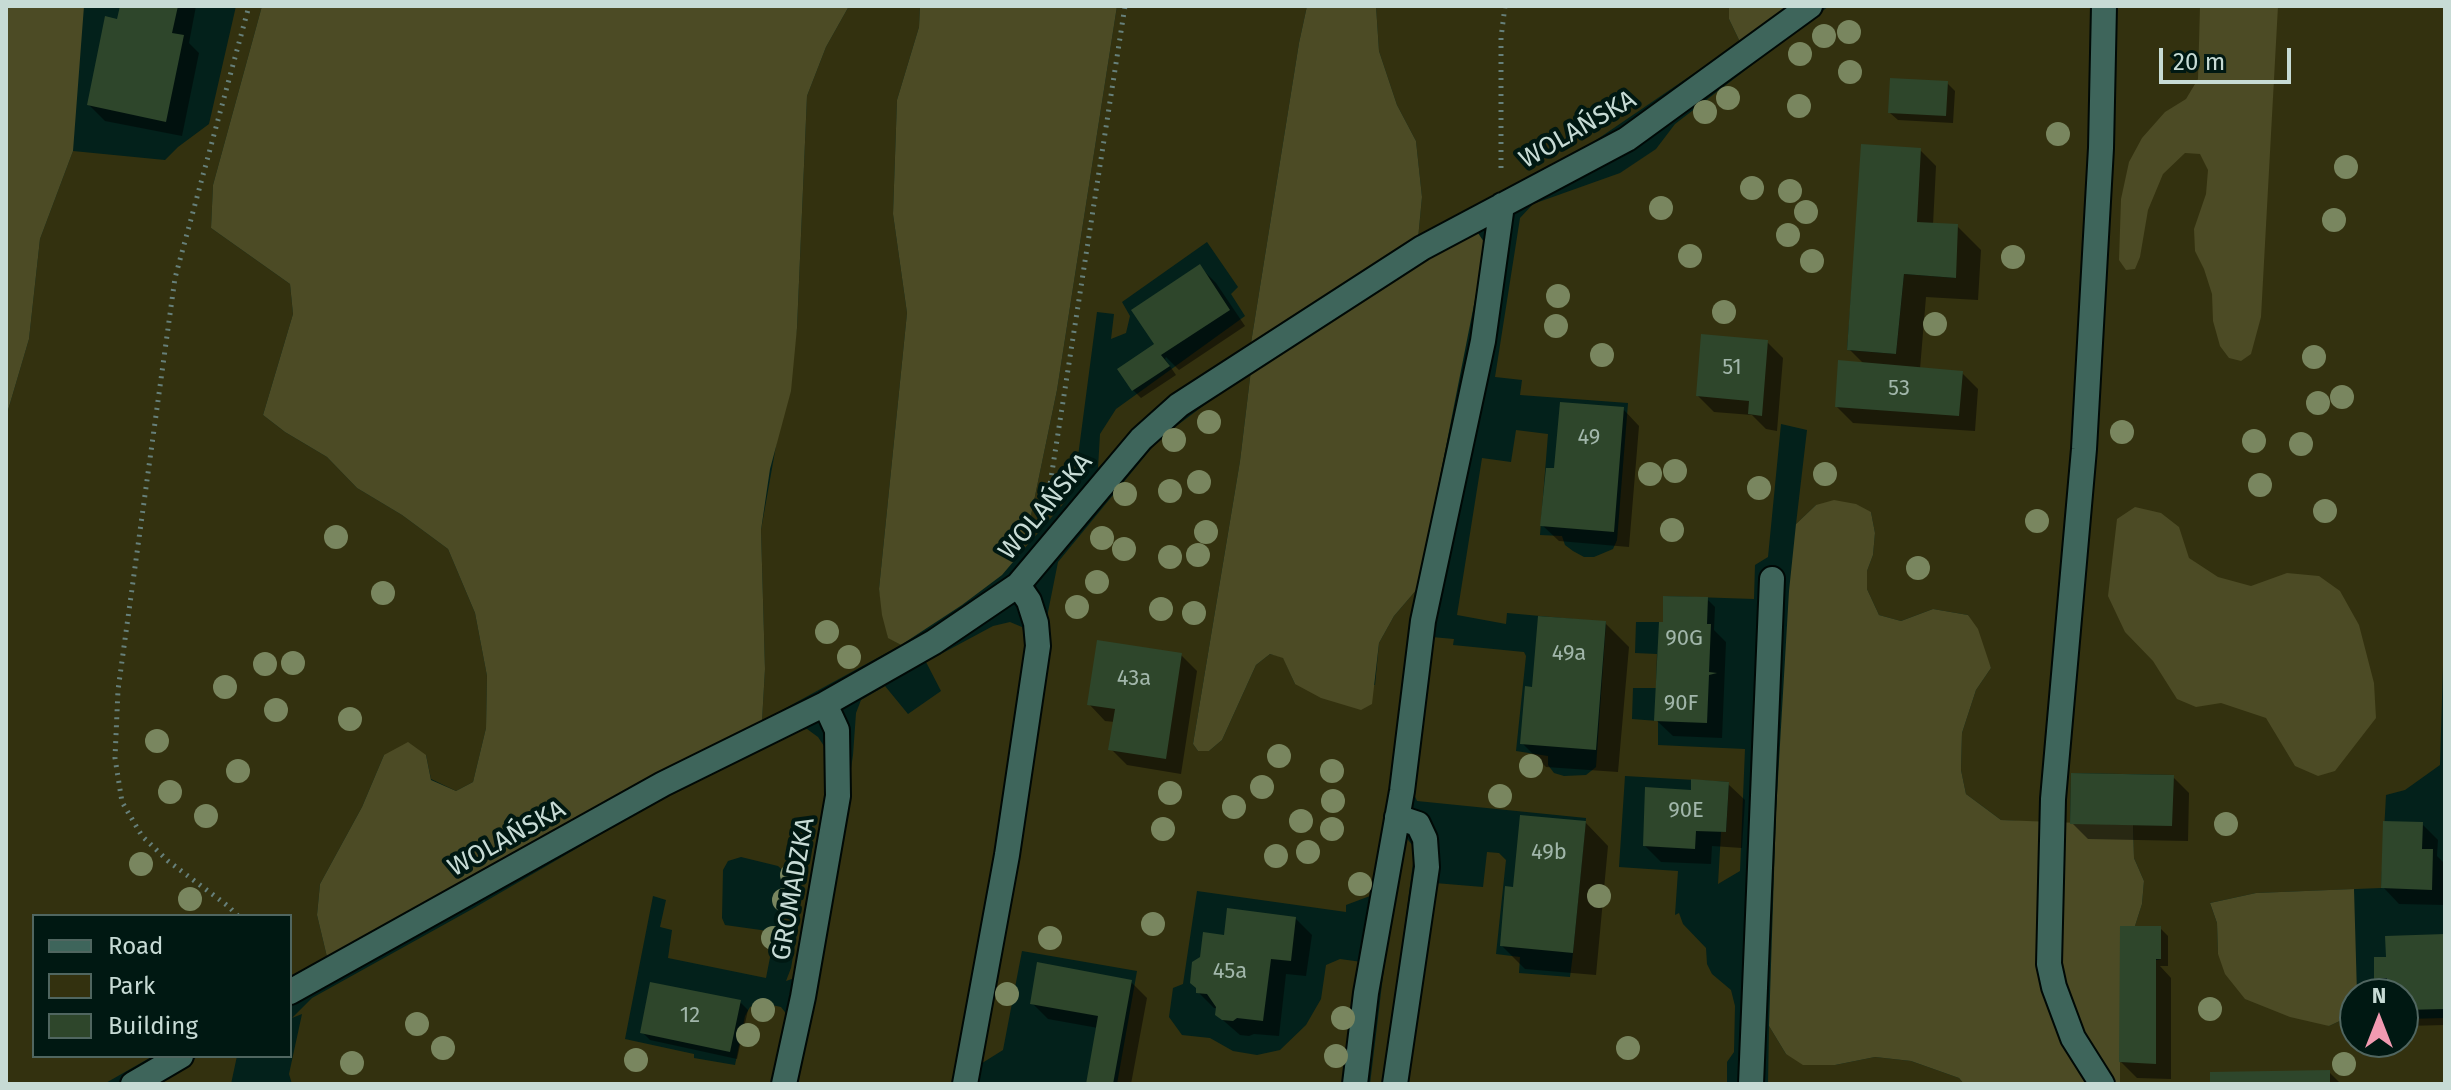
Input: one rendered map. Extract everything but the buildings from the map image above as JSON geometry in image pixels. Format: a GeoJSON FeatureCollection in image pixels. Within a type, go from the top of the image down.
{"type":"FeatureCollection","features":[{"type":"Feature","properties":{"kind":"street","name":"WOLAŃSKA"},"geometry":{"type":"LineString","coordinates":[[292,991],[663,784],[825,704],[934,642],[1018,585],[1141,439],[1179,405],[1422,248],[1627,139],[1810,6]]}},
{"type":"Feature","properties":{"kind":"street"},"geometry":{"type":"LineString","coordinates":[[2102,1084],[2073,1038],[2049,964],[2053,799],[2085,433],[2101,148],[2104,6]]}},
{"type":"Feature","properties":{"kind":"street"},"geometry":{"type":"LineString","coordinates":[[1355,1084],[1366,993],[1397,817],[1423,621],[1483,341],[1502,205]]}},
{"type":"Feature","properties":{"kind":"street"},"geometry":{"type":"LineString","coordinates":[[1751,1084],[1772,579]]}},
{"type":"Feature","properties":{"kind":"street"},"geometry":{"type":"LineString","coordinates":[[965,1084],[1007,855],[1038,646],[1036,623],[1029,601],[1018,585]]}},
{"type":"Feature","properties":{"kind":"street","name":"GROMADZKA"},"geometry":{"type":"LineString","coordinates":[[784,1084],[803,997],[838,796],[837,730],[825,704]]}},
{"type":"Feature","properties":{"kind":"street"},"geometry":{"type":"LineString","coordinates":[[1395,1084],[1427,867],[1425,839],[1418,824],[1397,817]]}},
{"type":"Feature","properties":{"kind":"street"},"geometry":{"type":"LineString","coordinates":[[133,1084],[178,1058]]}},
{"type":"Feature","properties":{"kind":"path"},"geometry":{"type":"LineString","coordinates":[[236,914],[168,861],[142,836],[122,802],[115,758],[118,690],[175,278],[249,6]]}},
{"type":"Feature","properties":{"kind":"path"},"geometry":{"type":"LineString","coordinates":[[1048,498],[1125,6]]}},
{"type":"Feature","properties":{"kind":"path"},"geometry":{"type":"LineString","coordinates":[[1502,205],[1501,38],[1505,6]]}},
{"type":"Feature","properties":{"kind":"green space"},"geometry":{"type":"Polygon","coordinates":[[[236,6],[262,6],[213,185],[211,228],[290,284],[293,314],[263,415],[327,457],[357,488],[402,515],[448,549],[475,613],[487,676],[486,728],[473,782],[456,791],[431,779],[426,755],[384,755],[362,807],[320,884],[317,915],[327,957],[292,977],[292,914],[32,914],[32,1058],[150,1058],[104,1084],[6,1084],[6,417],[29,339],[40,239],[73,151],[165,160],[209,124],[236,6]]]}},
{"type":"Feature","properties":{"kind":"green space"},"geometry":{"type":"Polygon","coordinates":[[[849,6],[920,6],[919,27],[897,100],[893,214],[907,313],[879,589],[888,637],[901,645],[762,721],[765,669],[761,530],[797,328],[807,96],[826,47],[849,6]]]}},
{"type":"Feature","properties":{"kind":"green space"},"geometry":{"type":"Polygon","coordinates":[[[1117,6],[1307,6],[1251,343],[1147,419],[1098,468],[1100,434],[1116,409],[1245,316],[1231,294],[1238,287],[1207,242],[1122,302],[1130,316],[1126,333],[1111,339],[1114,314],[1097,312],[1077,464],[1065,502],[1024,549],[1057,390],[1117,6]]]}},
{"type":"Feature","properties":{"kind":"green space"},"geometry":{"type":"Polygon","coordinates":[[[1376,6],[1729,6],[1729,19],[1740,42],[1583,149],[1418,239],[1422,197],[1416,141],[1397,105],[1379,51],[1376,6]]]}},
{"type":"Feature","properties":{"kind":"green space"},"geometry":{"type":"Polygon","coordinates":[[[1829,6],[2445,6],[2445,599],[2440,765],[2405,790],[2386,795],[2381,888],[2256,893],[2210,903],[2217,923],[2218,954],[2329,1026],[2339,1021],[2339,1058],[2419,1058],[2419,1019],[2445,1018],[2445,1084],[2120,1084],[2119,1062],[2156,1063],[2156,960],[2161,959],[2161,927],[2135,926],[2142,904],[2144,881],[2134,858],[2133,825],[2173,775],[2071,773],[2070,824],[2001,820],[1966,794],[1961,770],[1962,733],[1976,690],[1991,668],[1968,615],[1933,609],[1901,621],[1879,615],[1867,589],[1867,571],[1873,555],[1875,533],[1871,512],[1816,505],[1796,524],[1807,430],[1781,424],[1768,557],[1755,565],[1754,599],[1664,596],[1663,622],[1636,622],[1635,653],[1657,654],[1656,688],[1633,688],[1632,719],[1658,721],[1658,745],[1745,749],[1740,871],[1718,884],[1721,832],[1726,832],[1729,782],[1625,776],[1619,867],[1678,871],[1675,915],[1679,913],[1683,924],[1706,948],[1707,964],[1712,974],[1731,990],[1735,1006],[1734,1052],[1727,1062],[1727,1084],[1403,1084],[1435,883],[1483,887],[1487,852],[1499,853],[1506,860],[1496,954],[1520,957],[1519,973],[1570,977],[1586,818],[1417,801],[1411,787],[1432,637],[1454,639],[1453,645],[1524,652],[1516,751],[1548,756],[1548,765],[1554,773],[1564,776],[1586,775],[1596,767],[1606,622],[1507,613],[1506,624],[1457,615],[1482,458],[1511,462],[1516,430],[1548,434],[1540,535],[1562,536],[1565,545],[1584,557],[1594,557],[1613,549],[1617,540],[1628,403],[1520,395],[1522,380],[1495,377],[1520,218],[1533,204],[1620,173],[1656,149],[1675,124],[1829,6]],[[1857,219],[1847,350],[1896,354],[1904,274],[1956,278],[1857,219]]]}},
{"type":"Feature","properties":{"kind":"green space"},"geometry":{"type":"Polygon","coordinates":[[[1251,370],[1240,461],[1193,744],[1198,751],[1209,751],[1222,740],[1256,665],[1270,654],[1283,657],[1295,684],[1375,685],[1379,643],[1394,616],[1418,588],[1383,854],[1370,896],[1346,905],[1346,912],[1197,891],[1183,984],[1173,988],[1169,1017],[1182,1035],[1210,1038],[1233,1051],[1257,1055],[1280,1050],[1306,1025],[1321,999],[1326,965],[1340,959],[1362,962],[1346,1084],[1117,1084],[1137,971],[1022,951],[1003,1050],[979,1065],[1058,562],[1159,439],[1251,370]]]}},
{"type":"Feature","properties":{"kind":"green space"},"geometry":{"type":"Polygon","coordinates":[[[1010,622],[1022,627],[1026,641],[1021,704],[957,1084],[794,1084],[834,882],[853,755],[856,713],[861,700],[885,686],[908,714],[941,691],[926,662],[993,626],[1010,622]]]}},
{"type":"Feature","properties":{"kind":"green space"},"geometry":{"type":"Polygon","coordinates":[[[807,729],[818,737],[826,749],[829,771],[826,807],[795,978],[786,981],[798,927],[778,923],[785,887],[794,889],[796,882],[778,866],[741,857],[728,861],[723,870],[722,918],[725,925],[775,932],[766,978],[668,958],[672,930],[660,927],[666,900],[653,896],[625,1039],[694,1054],[694,1058],[735,1065],[745,1016],[750,1007],[763,1003],[781,1007],[788,1016],[774,1084],[292,1084],[289,1074],[302,1014],[292,1018],[312,998],[660,800],[794,731],[807,729]]]}},
{"type":"Feature","properties":{"kind":"green space"},"geometry":{"type":"Polygon","coordinates":[[[1404,835],[1413,846],[1413,863],[1384,1084],[1370,1084],[1383,976],[1404,835]]]}},
{"type":"Feature","properties":{"kind":"green space"},"geometry":{"type":"Polygon","coordinates":[[[1769,1026],[1786,1054],[1835,1065],[1875,1057],[1911,1061],[1959,1078],[1964,1084],[1768,1084],[1769,1026]]]}},
{"type":"Feature","properties":{"kind":"green space"},"geometry":{"type":"Polygon","coordinates":[[[196,1058],[237,1058],[231,1084],[153,1084],[196,1058]]]}},
{"type":"Feature","properties":{"kind":"shaded area"},"geometry":{"type":"Polygon","coordinates":[[[6,6],[84,6],[73,151],[40,239],[29,339],[6,417],[6,6]]]}},
{"type":"Feature","properties":{"kind":"shaded area"},"geometry":{"type":"Polygon","coordinates":[[[262,6],[849,6],[826,47],[807,96],[797,328],[791,391],[770,469],[761,530],[765,669],[762,721],[619,794],[327,957],[317,915],[320,884],[362,807],[384,755],[408,742],[426,755],[431,780],[456,791],[473,782],[486,728],[487,676],[475,613],[448,549],[402,515],[357,488],[327,457],[263,415],[293,314],[290,284],[211,228],[213,185],[262,6]]]}},
{"type":"Feature","properties":{"kind":"shaded area"},"geometry":{"type":"Polygon","coordinates":[[[920,6],[1117,6],[1057,390],[1024,549],[1002,575],[901,645],[888,638],[879,589],[907,313],[893,214],[897,100],[919,27],[920,6]]]}},
{"type":"Feature","properties":{"kind":"shaded area"},"geometry":{"type":"Polygon","coordinates":[[[1307,6],[1376,6],[1379,51],[1397,105],[1416,141],[1422,197],[1418,239],[1251,343],[1299,43],[1307,6]]]}},
{"type":"Feature","properties":{"kind":"shaded area"},"geometry":{"type":"Polygon","coordinates":[[[1729,6],[1789,6],[1740,42],[1729,19],[1729,6]]]}},
{"type":"Feature","properties":{"kind":"shaded area"},"geometry":{"type":"Polygon","coordinates":[[[2200,6],[2278,6],[2261,317],[2251,354],[2241,361],[2229,358],[2220,346],[2213,321],[2212,294],[2195,251],[2194,229],[2206,194],[2208,170],[2200,154],[2185,153],[2163,174],[2148,210],[2135,269],[2126,270],[2119,260],[2121,199],[2129,162],[2142,138],[2165,112],[2186,99],[2198,79],[2200,6]]]}},
{"type":"Feature","properties":{"kind":"shaded area"},"geometry":{"type":"Polygon","coordinates":[[[1468,233],[1478,233],[1484,242],[1483,259],[1418,588],[1394,616],[1379,643],[1372,704],[1361,710],[1321,698],[1295,684],[1283,658],[1270,654],[1256,665],[1222,740],[1209,751],[1198,751],[1193,744],[1240,461],[1251,370],[1468,233]]]}},
{"type":"Feature","properties":{"kind":"shaded area"},"geometry":{"type":"Polygon","coordinates":[[[1834,500],[1856,504],[1871,512],[1875,533],[1873,555],[1867,571],[1867,589],[1879,615],[1901,621],[1933,609],[1968,615],[1978,629],[1991,668],[1976,690],[1962,733],[1961,770],[1966,794],[2001,820],[2133,825],[2134,858],[2144,881],[2142,904],[2135,926],[2120,927],[2120,1084],[1964,1084],[1959,1078],[1911,1061],[1875,1057],[1835,1065],[1803,1065],[1786,1054],[1769,1026],[1776,812],[1796,524],[1816,505],[1834,500]]]}},
{"type":"Feature","properties":{"kind":"shaded area"},"geometry":{"type":"Polygon","coordinates":[[[2135,507],[2161,513],[2179,527],[2189,558],[2218,577],[2251,586],[2287,573],[2319,576],[2340,591],[2359,625],[2374,683],[2376,718],[2335,771],[2318,776],[2295,766],[2266,718],[2221,703],[2196,707],[2177,699],[2153,661],[2125,632],[2108,596],[2117,519],[2135,507]]]}},
{"type":"Feature","properties":{"kind":"shaded area"},"geometry":{"type":"Polygon","coordinates":[[[2354,889],[2357,978],[2339,978],[2339,1021],[2329,1026],[2290,1017],[2245,999],[2225,974],[2218,954],[2217,923],[2210,903],[2256,893],[2354,889]]]}}]}
